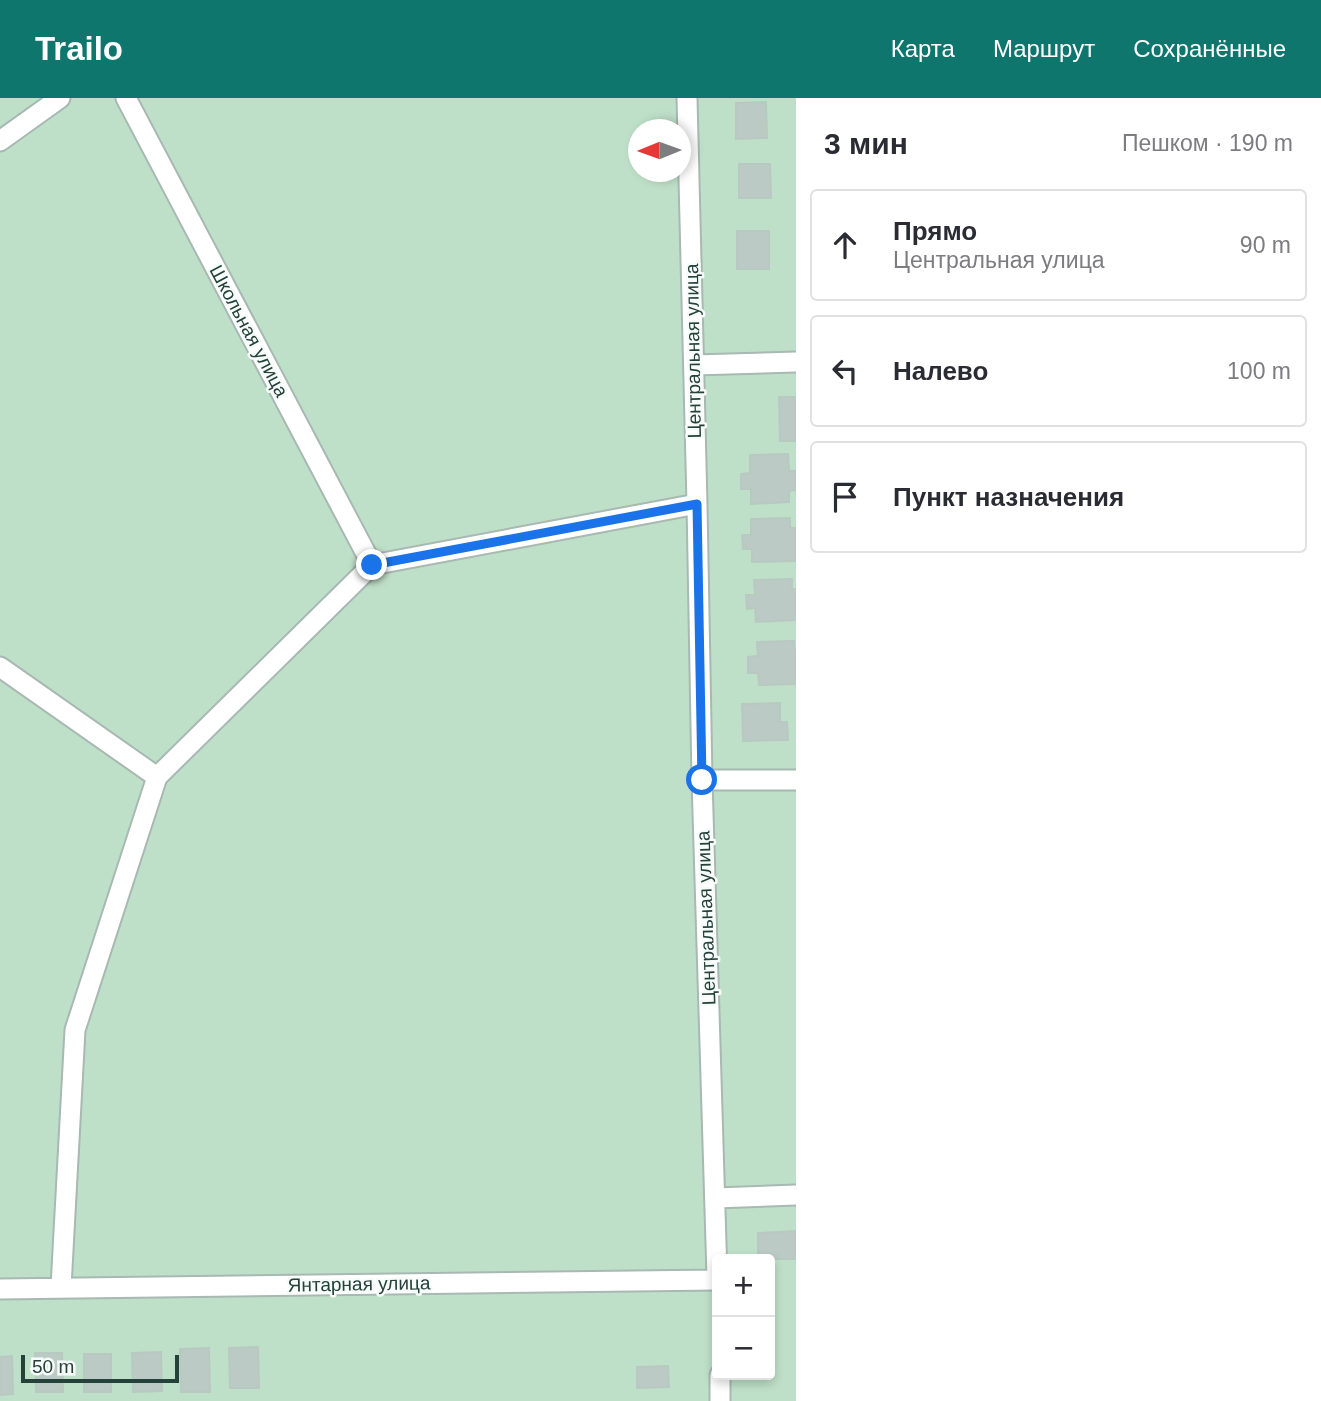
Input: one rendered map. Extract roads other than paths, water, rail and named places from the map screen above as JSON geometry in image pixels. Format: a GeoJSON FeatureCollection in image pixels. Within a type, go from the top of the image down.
{"type":"FeatureCollection","features":[{"type":"Feature","properties":{"kind":"street"},"geometry":{"type":"LineString","coordinates":[[0,141],[60,98]]}},
{"type":"Feature","properties":{"kind":"street","name":"Школьная улица"},"geometry":{"type":"LineString","coordinates":[[126,98],[372,565]]}},
{"type":"Feature","properties":{"kind":"street","name":"Центральная улица"},"geometry":{"type":"LineString","coordinates":[[687,98],[702,780],[716,1254]]}},
{"type":"Feature","properties":{"kind":"street"},"geometry":{"type":"LineString","coordinates":[[694,365],[796,362]]}},
{"type":"Feature","properties":{"kind":"street"},"geometry":{"type":"LineString","coordinates":[[61,1287],[75,1030],[157,777],[372,565],[697,504]]}},
{"type":"Feature","properties":{"kind":"street"},"geometry":{"type":"LineString","coordinates":[[0,667],[157,777]]}},
{"type":"Feature","properties":{"kind":"street"},"geometry":{"type":"LineString","coordinates":[[702,780],[796,780]]}},
{"type":"Feature","properties":{"kind":"street"},"geometry":{"type":"LineString","coordinates":[[715,1198],[796,1195]]}},
{"type":"Feature","properties":{"kind":"street","name":"Янтарная улица"},"geometry":{"type":"LineString","coordinates":[[0,1289],[712,1278]]}},
{"type":"Feature","properties":{"kind":"street"},"geometry":{"type":"LineString","coordinates":[[720,1380],[720,1401]]}}]}
